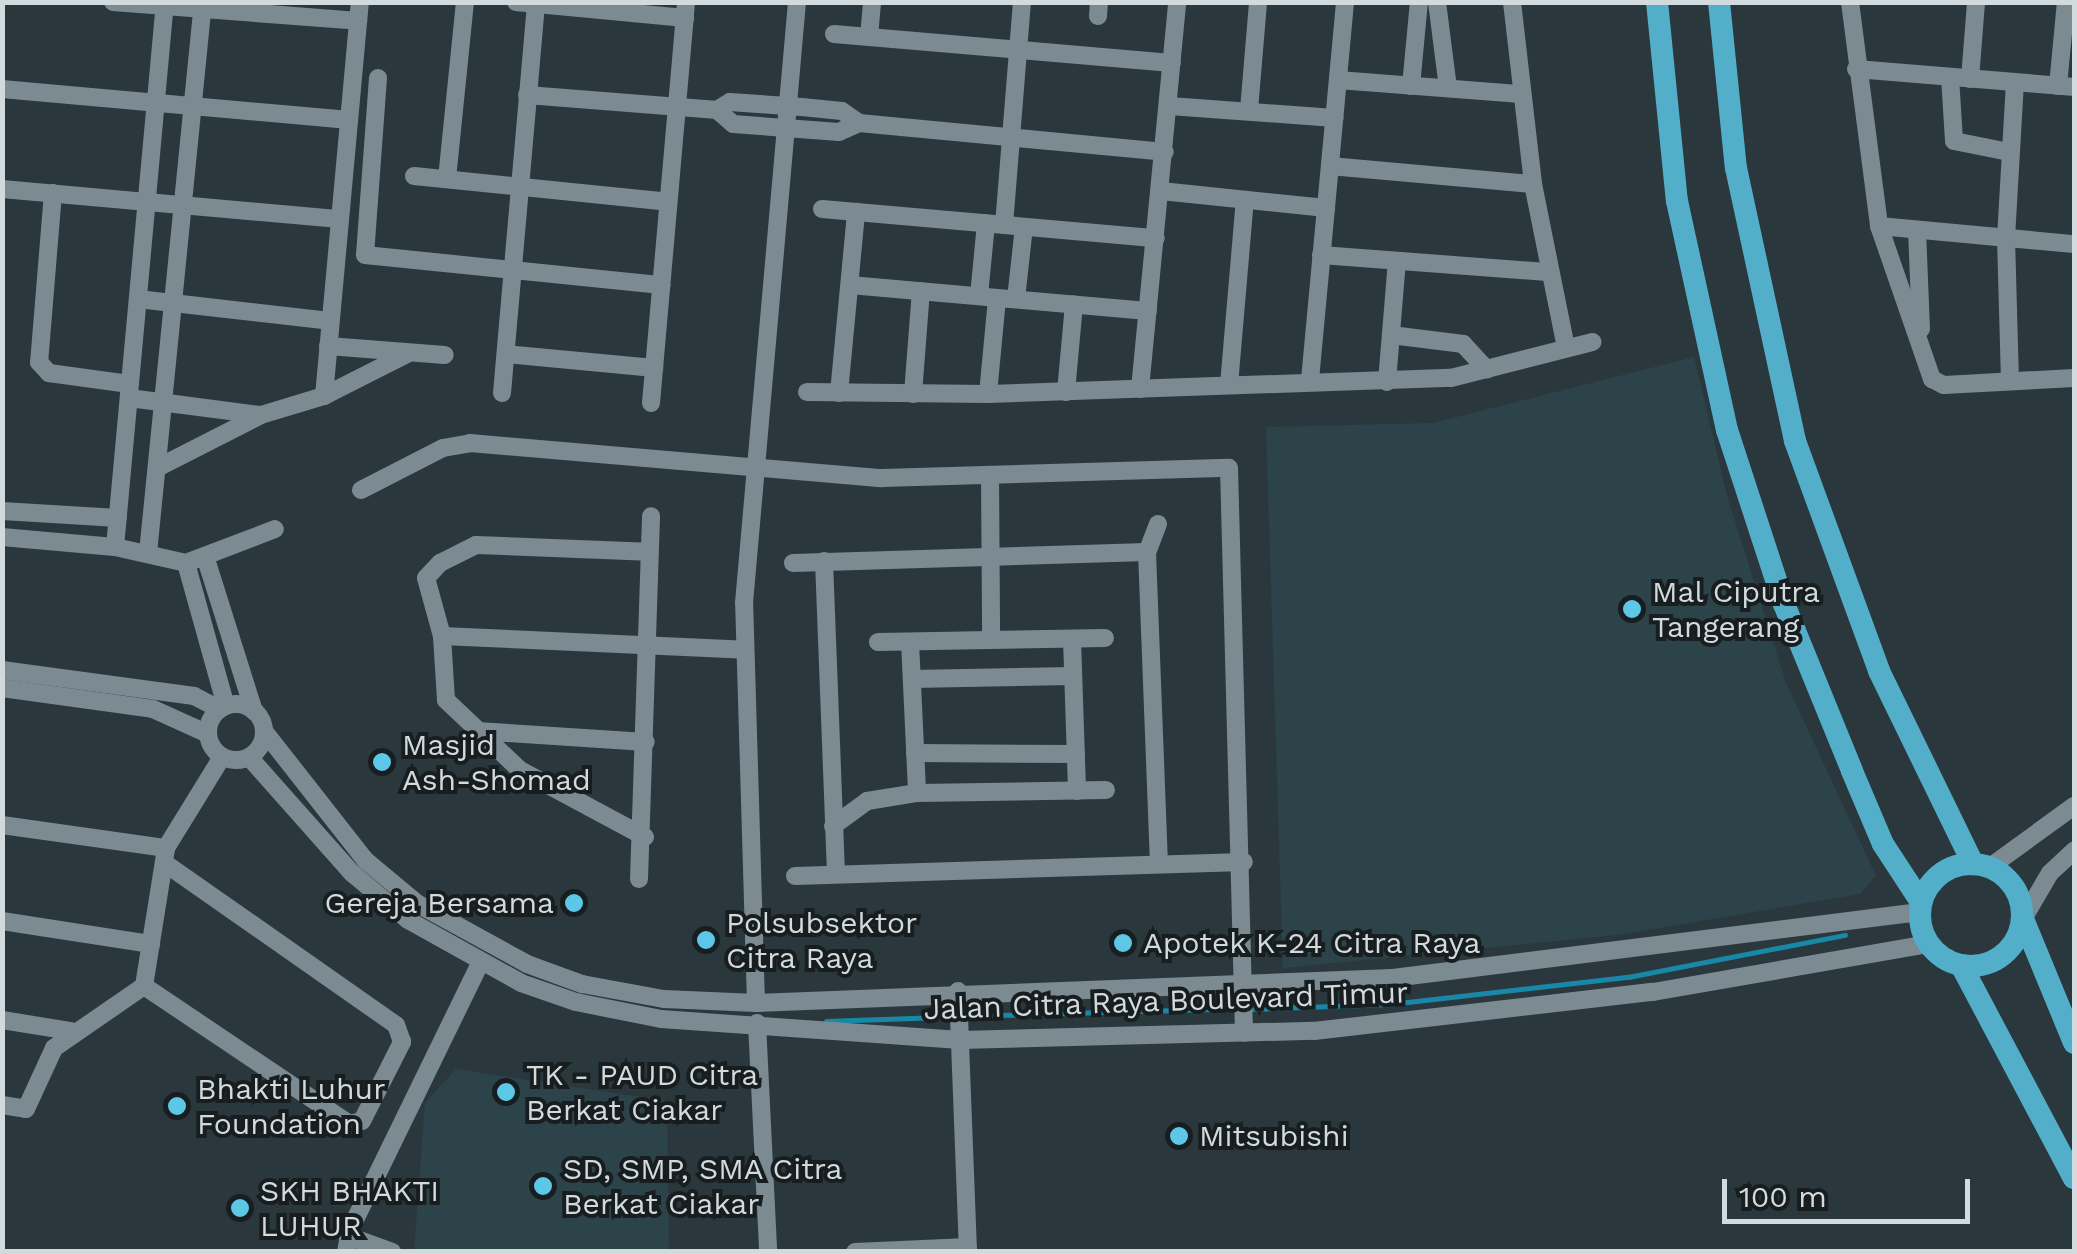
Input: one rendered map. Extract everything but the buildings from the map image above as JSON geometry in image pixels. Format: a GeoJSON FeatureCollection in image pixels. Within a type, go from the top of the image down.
{"type":"FeatureCollection","features":[{"type":"Feature","properties":{"kind":"main road"},"geometry":{"type":"LineString","coordinates":[[1657,2],[1677,201],[1727,430],[1784,604],[1883,844],[1920,907],[1929,944],[1961,965],[2074,1178]]}},
{"type":"Feature","properties":{"kind":"main road"},"geometry":{"type":"LineString","coordinates":[[1719,2],[1736,168],[1794,441],[1879,672],[1982,865],[2015,888],[2022,919],[2074,1043]]}},
{"type":"Feature","properties":{"kind":"main road"},"geometry":{"type":"LineString","coordinates":[[1920,907],[1935,878],[1982,865]]}},
{"type":"Feature","properties":{"kind":"main road"},"geometry":{"type":"LineString","coordinates":[[1961,965],[1978,966],[2008,950],[2022,919]]}},
{"type":"Feature","properties":{"kind":"street"},"geometry":{"type":"LineString","coordinates":[[113,2],[359,12],[324,396]]}},
{"type":"Feature","properties":{"kind":"street"},"geometry":{"type":"LineString","coordinates":[[447,179],[465,2]]}},
{"type":"Feature","properties":{"kind":"street"},"geometry":{"type":"LineString","coordinates":[[756,1003],[745,650],[752,469],[794,130],[796,2]]}},
{"type":"Feature","properties":{"kind":"street"},"geometry":{"type":"LineString","coordinates":[[868,37],[872,2]]}},
{"type":"Feature","properties":{"kind":"street"},"geometry":{"type":"LineString","coordinates":[[988,394],[997,298],[995,224],[1012,138],[1022,2]]}},
{"type":"Feature","properties":{"kind":"street"},"geometry":{"type":"LineString","coordinates":[[1140,389],[1177,2]]}},
{"type":"Feature","properties":{"kind":"street"},"geometry":{"type":"LineString","coordinates":[[1249,110],[1258,2]]}},
{"type":"Feature","properties":{"kind":"street"},"geometry":{"type":"LineString","coordinates":[[1310,380],[1345,2]]}},
{"type":"Feature","properties":{"kind":"street"},"geometry":{"type":"LineString","coordinates":[[1411,86],[1419,2]]}},
{"type":"Feature","properties":{"kind":"street"},"geometry":{"type":"LineString","coordinates":[[1437,2],[1448,88]]}},
{"type":"Feature","properties":{"kind":"street"},"geometry":{"type":"LineString","coordinates":[[1512,2],[1533,184],[1547,272],[1566,346]]}},
{"type":"Feature","properties":{"kind":"street"},"geometry":{"type":"LineString","coordinates":[[1850,2],[1879,226],[1891,272],[1922,337],[1936,382],[2074,378]]}},
{"type":"Feature","properties":{"kind":"street"},"geometry":{"type":"LineString","coordinates":[[1970,78],[1976,2]]}},
{"type":"Feature","properties":{"kind":"street"},"geometry":{"type":"LineString","coordinates":[[1856,69],[2066,87],[2066,2]]}},
{"type":"Feature","properties":{"kind":"street"},"geometry":{"type":"LineString","coordinates":[[502,393],[528,95],[529,3],[685,10],[652,403]]}},
{"type":"Feature","properties":{"kind":"street"},"geometry":{"type":"LineString","coordinates":[[115,547],[165,5]]}},
{"type":"Feature","properties":{"kind":"street"},"geometry":{"type":"LineString","coordinates":[[148,553],[203,6]]}},
{"type":"Feature","properties":{"kind":"street"},"geometry":{"type":"LineString","coordinates":[[834,34],[1172,63]]}},
{"type":"Feature","properties":{"kind":"street"},"geometry":{"type":"LineString","coordinates":[[1950,77],[1954,142],[2009,152]]}},
{"type":"Feature","properties":{"kind":"street"},"geometry":{"type":"LineString","coordinates":[[378,78],[364,254],[661,285]]}},
{"type":"Feature","properties":{"kind":"street"},"geometry":{"type":"LineString","coordinates":[[1338,80],[1521,94]]}},
{"type":"Feature","properties":{"kind":"street"},"geometry":{"type":"LineString","coordinates":[[2010,381],[2006,238],[2015,82]]}},
{"type":"Feature","properties":{"kind":"street"},"geometry":{"type":"LineString","coordinates":[[2,90],[347,120]]}},
{"type":"Feature","properties":{"kind":"street"},"geometry":{"type":"LineString","coordinates":[[528,95],[717,110],[730,102],[795,106],[829,110],[859,123],[1165,152]]}},
{"type":"Feature","properties":{"kind":"street"},"geometry":{"type":"LineString","coordinates":[[1170,106],[1335,118]]}},
{"type":"Feature","properties":{"kind":"street"},"geometry":{"type":"LineString","coordinates":[[717,110],[734,124],[794,130],[826,132],[859,123]]}},
{"type":"Feature","properties":{"kind":"street"},"geometry":{"type":"LineString","coordinates":[[1330,166],[1533,184]]}},
{"type":"Feature","properties":{"kind":"street"},"geometry":{"type":"LineString","coordinates":[[414,176],[668,202]]}},
{"type":"Feature","properties":{"kind":"street"},"geometry":{"type":"LineString","coordinates":[[2,188],[340,218]]}},
{"type":"Feature","properties":{"kind":"street"},"geometry":{"type":"LineString","coordinates":[[1161,191],[1326,208]]}},
{"type":"Feature","properties":{"kind":"street"},"geometry":{"type":"LineString","coordinates":[[52,194],[40,362],[49,373],[164,402],[261,415]]}},
{"type":"Feature","properties":{"kind":"street"},"geometry":{"type":"LineString","coordinates":[[1229,385],[1245,200]]}},
{"type":"Feature","properties":{"kind":"street"},"geometry":{"type":"LineString","coordinates":[[822,209],[1156,238]]}},
{"type":"Feature","properties":{"kind":"street"},"geometry":{"type":"LineString","coordinates":[[839,394],[856,212]]}},
{"type":"Feature","properties":{"kind":"street"},"geometry":{"type":"LineString","coordinates":[[997,298],[1024,226]]}},
{"type":"Feature","properties":{"kind":"street"},"geometry":{"type":"LineString","coordinates":[[1879,226],[2074,244]]}},
{"type":"Feature","properties":{"kind":"street"},"geometry":{"type":"LineString","coordinates":[[1917,230],[1922,337]]}},
{"type":"Feature","properties":{"kind":"street"},"geometry":{"type":"LineString","coordinates":[[1322,255],[1547,272]]}},
{"type":"Feature","properties":{"kind":"street"},"geometry":{"type":"LineString","coordinates":[[1386,382],[1396,260]]}},
{"type":"Feature","properties":{"kind":"street"},"geometry":{"type":"LineString","coordinates":[[850,285],[1148,310]]}},
{"type":"Feature","properties":{"kind":"street"},"geometry":{"type":"LineString","coordinates":[[913,394],[921,291]]}},
{"type":"Feature","properties":{"kind":"street"},"geometry":{"type":"LineString","coordinates":[[138,299],[330,320]]}},
{"type":"Feature","properties":{"kind":"street"},"geometry":{"type":"LineString","coordinates":[[1066,392],[1074,304]]}},
{"type":"Feature","properties":{"kind":"street"},"geometry":{"type":"LineString","coordinates":[[1391,335],[1463,344],[1487,370]]}},
{"type":"Feature","properties":{"kind":"street"},"geometry":{"type":"LineString","coordinates":[[807,392],[988,394],[1310,380],[1386,382],[1487,370],[1592,342]]}},
{"type":"Feature","properties":{"kind":"street"},"geometry":{"type":"LineString","coordinates":[[328,346],[445,356]]}},
{"type":"Feature","properties":{"kind":"street"},"geometry":{"type":"LineString","coordinates":[[159,467],[261,415],[324,396],[408,354]]}},
{"type":"Feature","properties":{"kind":"street"},"geometry":{"type":"LineString","coordinates":[[506,354],[654,368]]}},
{"type":"Feature","properties":{"kind":"street"},"geometry":{"type":"LineString","coordinates":[[361,490],[443,448],[470,443],[782,472],[990,476],[1229,468],[1244,862],[1244,1028]]}},
{"type":"Feature","properties":{"kind":"street"},"geometry":{"type":"LineString","coordinates":[[990,476],[992,637]]}},
{"type":"Feature","properties":{"kind":"street"},"geometry":{"type":"LineString","coordinates":[[2,511],[118,518]]}},
{"type":"Feature","properties":{"kind":"street"},"geometry":{"type":"LineString","coordinates":[[639,879],[645,837],[645,647],[651,516]]}},
{"type":"Feature","properties":{"kind":"street"},"geometry":{"type":"LineString","coordinates":[[1158,524],[1146,552],[1159,864]]}},
{"type":"Feature","properties":{"kind":"street"},"geometry":{"type":"LineString","coordinates":[[2,537],[115,547],[186,563],[275,529]]}},
{"type":"Feature","properties":{"kind":"street"},"geometry":{"type":"LineString","coordinates":[[645,837],[520,770],[442,696],[442,636],[426,575],[467,547],[647,552]]}},
{"type":"Feature","properties":{"kind":"street"},"geometry":{"type":"LineString","coordinates":[[793,563],[989,553],[1146,552]]}},
{"type":"Feature","properties":{"kind":"street"},"geometry":{"type":"LineString","coordinates":[[206,556],[254,711],[264,731],[249,757],[222,757]]}},
{"type":"Feature","properties":{"kind":"street"},"geometry":{"type":"LineString","coordinates":[[824,562],[836,873]]}},
{"type":"Feature","properties":{"kind":"street"},"geometry":{"type":"LineString","coordinates":[[186,563],[223,708],[208,734]]}},
{"type":"Feature","properties":{"kind":"street"},"geometry":{"type":"LineString","coordinates":[[442,636],[745,650]]}},
{"type":"Feature","properties":{"kind":"street"},"geometry":{"type":"LineString","coordinates":[[1072,638],[1077,790]]}},
{"type":"Feature","properties":{"kind":"street"},"geometry":{"type":"LineString","coordinates":[[878,642],[1105,638]]}},
{"type":"Feature","properties":{"kind":"street"},"geometry":{"type":"LineString","coordinates":[[910,642],[916,793]]}},
{"type":"Feature","properties":{"kind":"street"},"geometry":{"type":"LineString","coordinates":[[2,670],[194,696],[223,708],[254,711]]}},
{"type":"Feature","properties":{"kind":"street"},"geometry":{"type":"LineString","coordinates":[[912,679],[1073,676]]}},
{"type":"Feature","properties":{"kind":"street"},"geometry":{"type":"LineString","coordinates":[[2,688],[153,709],[208,734],[222,757]]}},
{"type":"Feature","properties":{"kind":"street","name":"Jalan Citra Raya Boulevard Timur"},"geometry":{"type":"LineString","coordinates":[[264,731],[365,860],[418,904],[488,946],[582,984],[623,993],[756,1003],[1243,993],[1557,962],[1920,907]]}},
{"type":"Feature","properties":{"kind":"street"},"geometry":{"type":"LineString","coordinates":[[477,731],[646,742]]}},
{"type":"Feature","properties":{"kind":"street"},"geometry":{"type":"LineString","coordinates":[[916,753],[1076,754]]}},
{"type":"Feature","properties":{"kind":"street"},"geometry":{"type":"LineString","coordinates":[[2,1106],[26,1110],[54,1048],[72,1031],[144,986],[166,856],[222,757]]}},
{"type":"Feature","properties":{"kind":"street","name":"Jalan Citra Raya Boulevard Timur"},"geometry":{"type":"LineString","coordinates":[[249,757],[352,872],[408,920],[521,983],[621,1013],[960,1036],[1459,1018],[1929,944]]}},
{"type":"Feature","properties":{"kind":"street"},"geometry":{"type":"LineString","coordinates":[[833,826],[867,801],[916,793],[1106,790]]}},
{"type":"Feature","properties":{"kind":"street"},"geometry":{"type":"LineString","coordinates":[[1982,865],[2074,806]]}},
{"type":"Feature","properties":{"kind":"street"},"geometry":{"type":"LineString","coordinates":[[2,825],[166,856],[396,1025],[402,1042],[362,1121],[348,1124],[144,986]]}},
{"type":"Feature","properties":{"kind":"street"},"geometry":{"type":"LineString","coordinates":[[2022,919],[2050,873],[2074,852]]}},
{"type":"Feature","properties":{"kind":"street"},"geometry":{"type":"LineString","coordinates":[[796,876],[1244,862]]}},
{"type":"Feature","properties":{"kind":"street"},"geometry":{"type":"LineString","coordinates":[[2,921],[152,944]]}},
{"type":"Feature","properties":{"kind":"street"},"geometry":{"type":"LineString","coordinates":[[392,1252],[347,1244],[480,961]]}},
{"type":"Feature","properties":{"kind":"street"},"geometry":{"type":"LineString","coordinates":[[855,1252],[968,1249],[958,1000]]}},
{"type":"Feature","properties":{"kind":"street"},"geometry":{"type":"LineString","coordinates":[[2,1020],[72,1031]]}},
{"type":"Feature","properties":{"kind":"street"},"geometry":{"type":"LineString","coordinates":[[756,1023],[768,1252]]}},
{"type":"Feature","properties":{"kind":"shaded area"},"geometry":{"type":"Polygon","coordinates":[[[1694,357],[1727,496],[1786,683],[1876,876],[1860,894],[1617,935],[1283,968],[1266,427],[1433,423],[1694,357]]]}},
{"type":"Feature","properties":{"kind":"shaded area","name":"SD, SMP, SMA Citra Berkat Ciakar"},"geometry":{"type":"Polygon","coordinates":[[[456,1069],[667,1101],[669,1251],[414,1251],[425,1103],[456,1069]]]}},
{"type":"Feature","properties":{"kind":"waterway"},"geometry":{"type":"LineString","coordinates":[[1251,1009],[1390,1004],[1628,977],[1845,935]]}},
{"type":"Feature","properties":{"kind":"waterway"},"geometry":{"type":"LineString","coordinates":[[966,1016],[1224,1009]]}},
{"type":"Feature","properties":{"kind":"waterway"},"geometry":{"type":"LineString","coordinates":[[826,1021],[941,1017]]}},
{"type":"Feature","properties":{"kind":"place","name":"Mal Ciputra Tangerang"},"geometry":{"type":"Point","coordinates":[1632,609]}},
{"type":"Feature","properties":{"kind":"place","name":"Masjid Ash-Shomad"},"geometry":{"type":"Point","coordinates":[382,762]}},
{"type":"Feature","properties":{"kind":"place","name":"Gereja Bersama"},"geometry":{"type":"Point","coordinates":[574,903]}},
{"type":"Feature","properties":{"kind":"place","name":"Polsubsektor Citra Raya"},"geometry":{"type":"Point","coordinates":[706,940]}},
{"type":"Feature","properties":{"kind":"place","name":"Apotek K-24 Citra Raya"},"geometry":{"type":"Point","coordinates":[1123,943]}},
{"type":"Feature","properties":{"kind":"place","name":"TK - PAUD Citra Berkat Ciakar"},"geometry":{"type":"Point","coordinates":[506,1092]}},
{"type":"Feature","properties":{"kind":"place","name":"Bhakti Luhur Foundation"},"geometry":{"type":"Point","coordinates":[177,1106]}},
{"type":"Feature","properties":{"kind":"place","name":"Mitsubishi"},"geometry":{"type":"Point","coordinates":[1179,1136]}},
{"type":"Feature","properties":{"kind":"place","name":"SD, SMP, SMA Citra Berkat Ciakar"},"geometry":{"type":"Point","coordinates":[543,1186]}},
{"type":"Feature","properties":{"kind":"place","name":"SKH BHAKTI LUHUR"},"geometry":{"type":"Point","coordinates":[240,1208]}}]}
